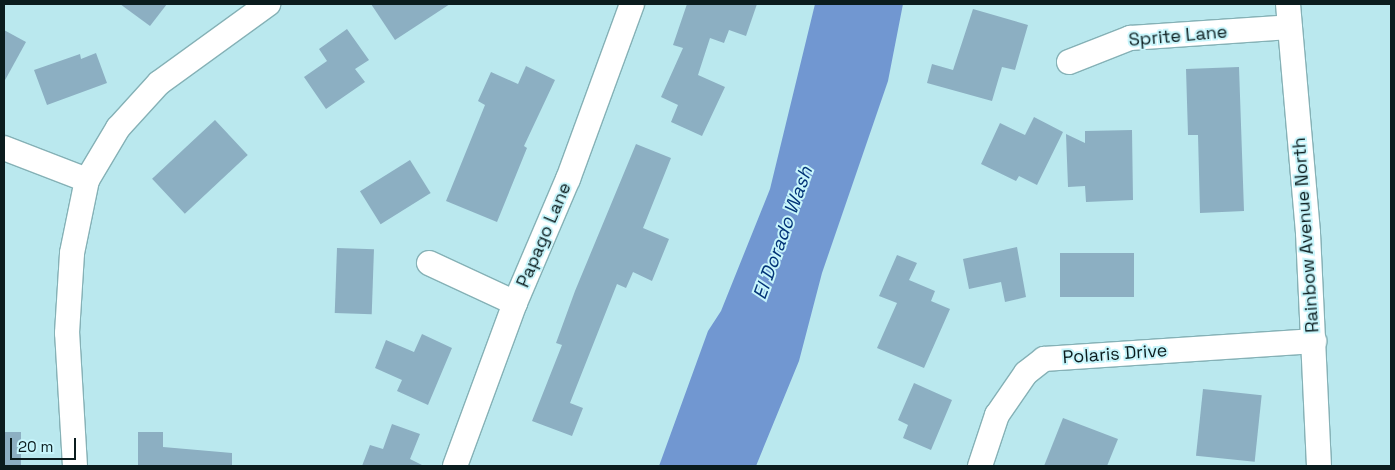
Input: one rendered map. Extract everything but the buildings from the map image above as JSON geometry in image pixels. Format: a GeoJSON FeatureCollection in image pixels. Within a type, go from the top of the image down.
{"type":"FeatureCollection","features":[{"type":"Feature","properties":{"kind":"street"},"geometry":{"type":"LineString","coordinates":[[75,466],[67,333],[72,252],[87,180],[118,128],[160,83],[268,4]]}},
{"type":"Feature","properties":{"kind":"street","name":"Papago Lane"},"geometry":{"type":"LineString","coordinates":[[455,466],[515,303],[568,179],[632,4]]}},
{"type":"Feature","properties":{"kind":"street","name":"Rainbow Avenue North"},"geometry":{"type":"LineString","coordinates":[[1288,4],[1314,341],[1319,466]]}},
{"type":"Feature","properties":{"kind":"street","name":"Sprite Lane"},"geometry":{"type":"LineString","coordinates":[[1070,62],[1130,38],[1290,27]]}},
{"type":"Feature","properties":{"kind":"street"},"geometry":{"type":"LineString","coordinates":[[4,148],[87,180]]}},
{"type":"Feature","properties":{"kind":"street"},"geometry":{"type":"LineString","coordinates":[[429,264],[515,303]]}},
{"type":"Feature","properties":{"kind":"street","name":"Polaris Drive"},"geometry":{"type":"LineString","coordinates":[[980,466],[997,415],[1015,385],[1044,359],[1314,341]]}},
{"type":"Feature","properties":{"kind":"water","name":"El Dorado Wash"},"geometry":{"type":"Polygon","coordinates":[[[815,4],[903,4],[888,81],[822,273],[799,361],[756,466],[659,466],[708,331],[721,311],[770,189],[815,4]]]}}]}
